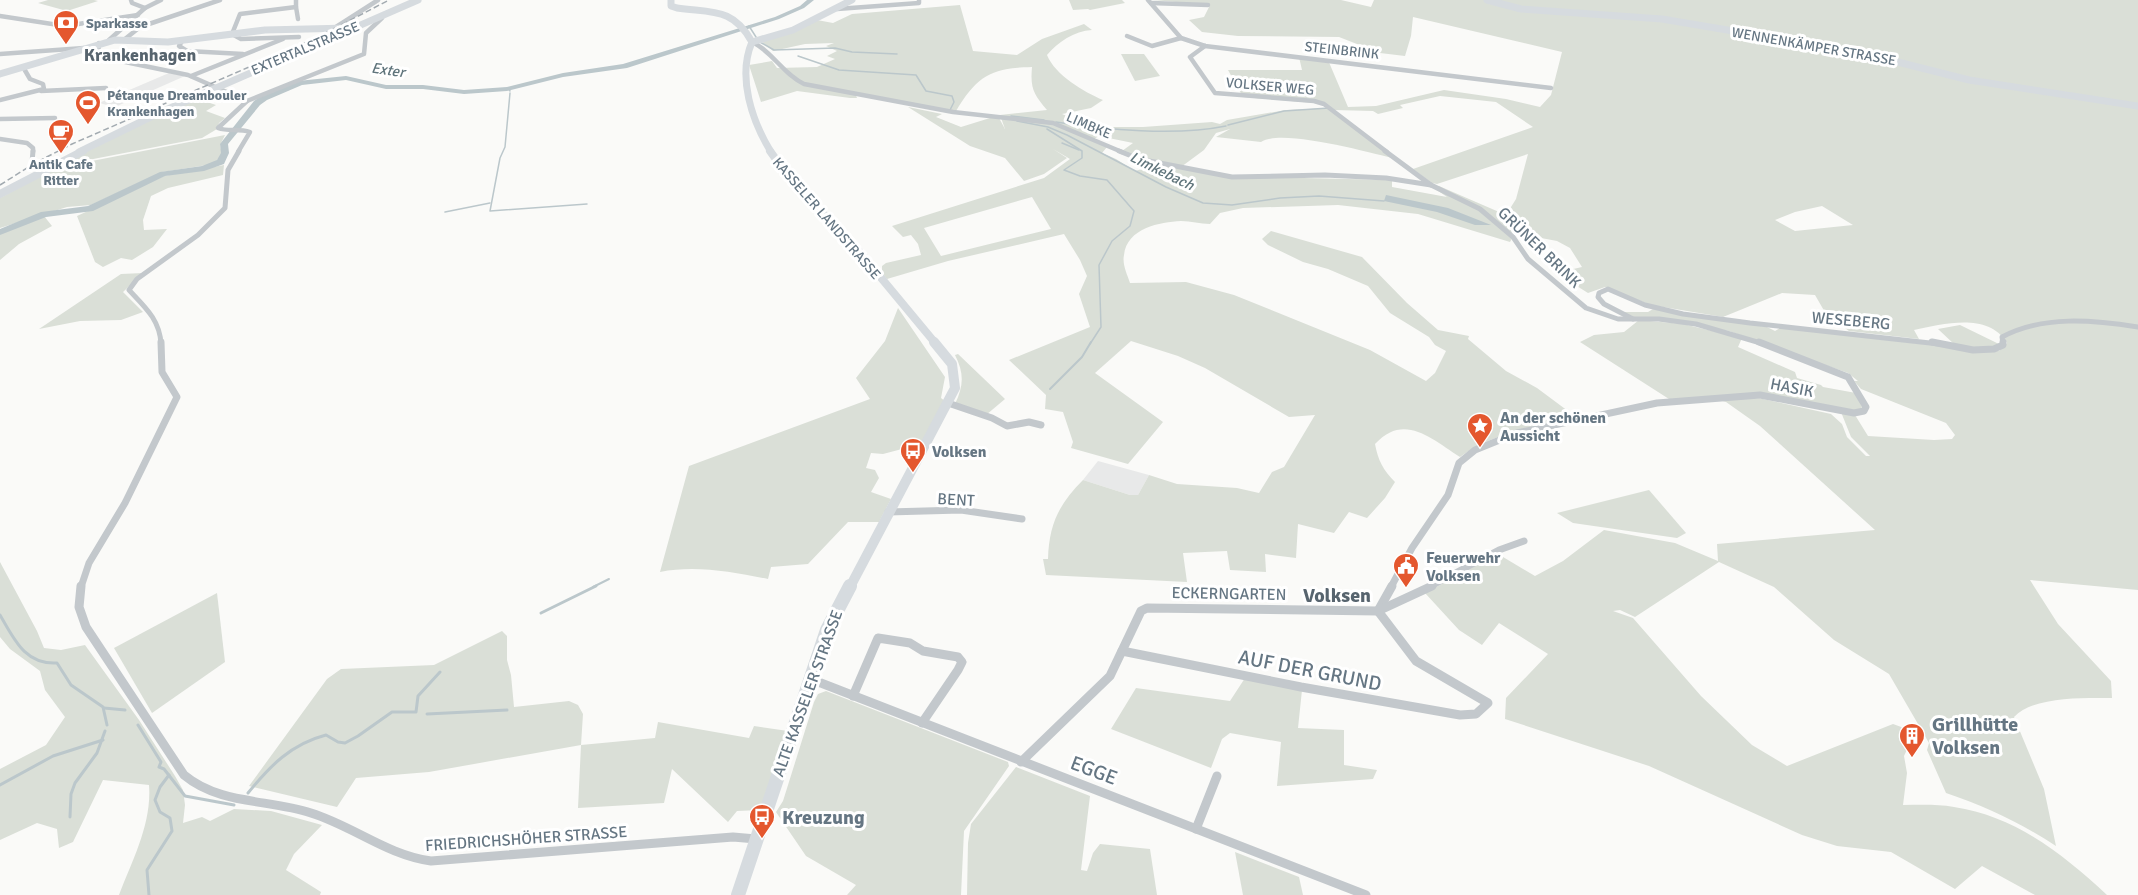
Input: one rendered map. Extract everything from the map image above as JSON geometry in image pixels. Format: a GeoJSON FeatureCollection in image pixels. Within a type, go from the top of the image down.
{"type":"FeatureCollection","features":[{"type":"Feature","properties":{"kind":"street"},"geometry":{"type":"LineString","coordinates":[[131,0],[132,3],[145,8]]}},
{"type":"Feature","properties":{"kind":"street"},"geometry":{"type":"LineString","coordinates":[[109,40],[145,8],[161,0]]}},
{"type":"Feature","properties":{"kind":"street"},"geometry":{"type":"LineString","coordinates":[[124,39],[140,27],[220,0]]}},
{"type":"Feature","properties":{"kind":"street"},"geometry":{"type":"LineString","coordinates":[[296,0],[298,19]]}},
{"type":"Feature","properties":{"kind":"street"},"geometry":{"type":"LineString","coordinates":[[338,27],[378,0]]}},
{"type":"Feature","properties":{"kind":"street","name":"EXTERTALSTRASSE"},"geometry":{"type":"LineString","coordinates":[[0,194],[51,166],[215,87],[418,0]]}},
{"type":"Feature","properties":{"kind":"street"},"geometry":{"type":"LineString","coordinates":[[671,0],[670,4],[675,8],[730,15],[744,28],[752,42],[793,30],[852,0]]}},
{"type":"Feature","properties":{"kind":"street"},"geometry":{"type":"LineString","coordinates":[[837,9],[919,3],[919,0]]}},
{"type":"Feature","properties":{"kind":"street","name":"WENNENKÄMPER STRASSE"},"geometry":{"type":"LineString","coordinates":[[1487,0],[1521,9],[1662,19],[1866,54],[1969,80],[2138,106]]}},
{"type":"Feature","properties":{"kind":"street"},"geometry":{"type":"LineString","coordinates":[[1150,1],[1208,5]]}},
{"type":"Feature","properties":{"kind":"street"},"geometry":{"type":"LineString","coordinates":[[1127,36],[1152,46],[1181,38],[1150,1]]}},
{"type":"Feature","properties":{"kind":"street"},"geometry":{"type":"LineString","coordinates":[[232,34],[240,14],[296,7]]}},
{"type":"Feature","properties":{"kind":"street"},"geometry":{"type":"LineString","coordinates":[[0,17],[65,26],[138,15]]}},
{"type":"Feature","properties":{"kind":"street"},"geometry":{"type":"LineString","coordinates":[[99,43],[98,54],[102,57],[191,76],[247,101],[364,54],[366,33],[382,18],[378,17]]}},
{"type":"Feature","properties":{"kind":"street"},"geometry":{"type":"LineString","coordinates":[[338,27],[369,21]]}},
{"type":"Feature","properties":{"kind":"street"},"geometry":{"type":"LineString","coordinates":[[0,74],[109,40],[124,39],[160,43],[275,29],[352,28]]}},
{"type":"Feature","properties":{"kind":"street"},"geometry":{"type":"LineString","coordinates":[[232,34],[241,39],[298,38]]}},
{"type":"Feature","properties":{"kind":"street"},"geometry":{"type":"LineString","coordinates":[[191,76],[284,38]]}},
{"type":"Feature","properties":{"kind":"street","name":"STEINBRINK"},"geometry":{"type":"LineString","coordinates":[[1181,38],[1205,46],[1551,87]]}},
{"type":"Feature","properties":{"kind":"street"},"geometry":{"type":"LineString","coordinates":[[182,41],[179,46],[187,51],[247,55]]}},
{"type":"Feature","properties":{"kind":"street","name":"LIMBKE"},"geometry":{"type":"LineString","coordinates":[[752,42],[766,49],[794,79],[804,84],[953,112],[1053,123],[1139,159],[1164,166],[1223,176],[1325,175],[1386,178],[1431,185]]}},
{"type":"Feature","properties":{"kind":"street","name":"KASSELER LANDSTRASSE"},"geometry":{"type":"LineString","coordinates":[[752,42],[747,55],[747,81],[751,110],[762,139],[789,178],[859,250],[952,364],[955,388],[948,403]]}},
{"type":"Feature","properties":{"kind":"street","name":"VOLKSER WEG"},"geometry":{"type":"LineString","coordinates":[[1205,46],[1190,57],[1215,93],[1322,103],[1431,185]]}},
{"type":"Feature","properties":{"kind":"street"},"geometry":{"type":"LineString","coordinates":[[0,54],[84,48]]}},
{"type":"Feature","properties":{"kind":"street"},"geometry":{"type":"LineString","coordinates":[[23,67],[30,78],[43,84],[44,89],[41,91]]}},
{"type":"Feature","properties":{"kind":"street"},"geometry":{"type":"LineString","coordinates":[[2,101],[41,91],[106,88]]}},
{"type":"Feature","properties":{"kind":"street","name":"FRIEDRICHSHÖHER STRASSE"},"geometry":{"type":"LineString","coordinates":[[247,101],[220,123],[218,128],[242,129],[250,132],[228,170],[225,208],[198,235],[137,279],[129,290],[153,316],[160,330],[162,372],[177,397],[125,502],[89,563],[79,589],[79,607],[86,627],[184,775],[200,788],[288,806],[335,821],[386,848],[419,861],[445,861],[733,837],[756,839]]}},
{"type":"Feature","properties":{"kind":"street"},"geometry":{"type":"LineString","coordinates":[[0,119],[55,118]]}},
{"type":"Feature","properties":{"kind":"street"},"geometry":{"type":"LineString","coordinates":[[0,139],[31,145],[32,162],[51,166]]}},
{"type":"Feature","properties":{"kind":"street"},"geometry":{"type":"LineString","coordinates":[[0,146],[10,140]]}},
{"type":"Feature","properties":{"kind":"street","name":"GRÜNER BRINK"},"geometry":{"type":"LineString","coordinates":[[1431,185],[1487,215],[1513,237],[1528,258],[1586,308],[1618,319],[1633,319]]}},
{"type":"Feature","properties":{"kind":"street","name":"WESEBERG"},"geometry":{"type":"LineString","coordinates":[[1633,319],[1604,304],[1598,297],[1599,293],[1608,289],[1648,306],[1745,322],[1922,340],[1977,350],[1994,350],[2003,345],[2002,337],[2022,326],[2088,321],[2138,327]]}},
{"type":"Feature","properties":{"kind":"street","name":"HASIK"},"geometry":{"type":"LineString","coordinates":[[1377,611],[1412,548],[1448,495],[1459,463],[1475,450],[1517,433],[1657,403],[1760,395],[1854,413],[1860,413],[1866,407],[1848,377],[1788,352],[1696,324],[1659,319],[1633,319]]}},
{"type":"Feature","properties":{"kind":"street"},"geometry":{"type":"LineString","coordinates":[[948,403],[1007,426],[1029,422],[1041,425]]}},
{"type":"Feature","properties":{"kind":"street","name":"ALTE KASSELER STRASSE"},"geometry":{"type":"LineString","coordinates":[[738,895],[826,630],[948,403]]}},
{"type":"Feature","properties":{"kind":"street","name":"BENT"},"geometry":{"type":"LineString","coordinates":[[888,512],[961,510],[1022,519]]}},
{"type":"Feature","properties":{"kind":"street"},"geometry":{"type":"LineString","coordinates":[[1377,611],[1397,604],[1499,550],[1524,541]]}},
{"type":"Feature","properties":{"kind":"street","name":"ECKERNGARTEN"},"geometry":{"type":"LineString","coordinates":[[1021,762],[1110,676],[1141,611],[1154,606],[1377,611]]}},
{"type":"Feature","properties":{"kind":"street","name":"AUF DER GRUND"},"geometry":{"type":"LineString","coordinates":[[1122,651],[1301,687],[1460,715],[1476,714],[1488,703],[1416,661],[1377,611]]}},
{"type":"Feature","properties":{"kind":"street"},"geometry":{"type":"LineString","coordinates":[[853,696],[878,638],[910,643],[923,651],[958,657],[963,662],[922,723]]}},
{"type":"Feature","properties":{"kind":"street","name":"EGGE"},"geometry":{"type":"LineString","coordinates":[[809,681],[822,683],[1366,895]]}},
{"type":"Feature","properties":{"kind":"street"},"geometry":{"type":"LineString","coordinates":[[1196,829],[1217,776]]}},
{"type":"Feature","properties":{"kind":"shaded area"},"geometry":{"type":"Polygon","coordinates":[[[48,0],[98,1],[67,11],[38,3],[48,0]]]}},
{"type":"Feature","properties":{"kind":"shaded area"},"geometry":{"type":"Polygon","coordinates":[[[1069,0],[1122,0],[1125,3],[1090,10],[1073,10],[1069,0]]]}},
{"type":"Feature","properties":{"kind":"shaded area"},"geometry":{"type":"Polygon","coordinates":[[[1153,0],[1341,0],[1371,7],[1374,0],[2138,0],[2138,590],[2030,580],[2058,624],[2111,681],[2112,698],[2074,698],[2046,702],[2023,710],[2014,717],[2044,789],[2056,846],[2003,816],[1946,793],[1927,750],[1929,743],[1889,674],[1834,640],[1774,587],[1719,562],[1635,617],[1620,610],[1613,611],[1633,618],[1701,696],[1752,745],[1787,766],[1893,724],[1904,728],[1911,741],[1904,756],[1907,773],[1903,805],[1948,806],[1976,812],[2018,828],[2073,865],[2107,895],[2035,895],[1982,866],[1955,889],[1891,852],[1837,846],[1802,835],[1649,766],[1505,719],[1506,698],[1548,654],[1499,623],[1482,645],[1459,630],[1425,593],[1498,554],[1535,576],[1563,561],[1604,530],[1675,543],[1718,561],[1717,544],[1875,530],[1760,426],[1726,402],[1719,400],[1746,397],[1763,399],[1831,414],[1842,424],[1847,437],[1866,456],[1870,456],[1851,437],[1841,412],[1855,415],[1868,436],[1934,440],[1952,439],[1955,435],[1946,423],[1861,389],[1854,381],[1858,381],[1848,373],[1729,331],[1636,318],[1623,312],[1648,312],[1653,309],[1767,327],[1775,331],[1780,328],[1999,351],[2007,343],[1999,333],[1989,327],[1965,323],[1939,325],[1914,330],[1919,339],[1849,331],[1826,314],[1815,295],[1782,293],[1723,317],[1651,305],[1605,287],[1588,293],[1556,273],[1582,267],[1570,248],[1557,241],[1515,233],[1510,242],[1418,214],[1338,205],[1243,208],[1220,213],[1210,224],[1181,221],[1155,225],[1131,238],[1126,246],[1124,262],[1130,283],[1186,282],[1234,295],[1370,350],[1426,381],[1435,373],[1446,351],[1435,345],[1429,337],[1390,313],[1368,286],[1328,269],[1303,262],[1268,245],[1262,239],[1271,231],[1362,257],[1407,303],[1438,330],[1469,336],[1468,339],[1506,371],[1537,388],[1576,417],[1501,436],[1473,448],[1460,457],[1418,432],[1407,429],[1386,435],[1375,444],[1382,464],[1395,482],[1385,498],[1367,518],[1349,512],[1334,533],[1298,524],[1296,558],[1265,554],[1266,572],[1230,570],[1227,551],[1183,553],[1187,582],[1046,575],[1043,559],[1048,559],[1053,525],[1062,506],[1083,480],[1130,495],[1138,495],[1149,475],[1177,484],[1237,488],[1259,493],[1272,472],[1284,467],[1315,415],[1289,417],[1205,368],[1178,356],[1131,341],[1095,373],[1163,422],[1128,464],[1071,448],[1073,442],[1063,412],[1045,409],[1046,395],[1009,360],[1090,327],[1079,294],[1087,276],[1064,234],[948,261],[887,279],[882,273],[882,266],[886,263],[921,255],[918,244],[911,235],[903,237],[892,226],[1044,178],[1070,159],[1053,149],[1067,158],[1044,174],[1024,181],[1005,158],[970,146],[908,107],[942,114],[936,117],[961,127],[990,118],[999,118],[1005,129],[1000,115],[1047,110],[1034,91],[1032,67],[1006,69],[986,76],[971,90],[956,111],[855,93],[857,98],[797,91],[761,102],[749,65],[772,61],[777,68],[817,67],[835,59],[827,56],[837,51],[826,46],[834,43],[805,44],[773,51],[761,41],[817,20],[833,23],[852,14],[960,5],[973,51],[1017,55],[1042,39],[1084,24],[1092,30],[1079,32],[1067,38],[1047,55],[1063,76],[1079,88],[1103,100],[1091,108],[1062,114],[1095,127],[1143,127],[1212,122],[1220,124],[1227,120],[1286,110],[1329,108],[1397,159],[1306,140],[1271,138],[1261,142],[1216,137],[1230,129],[1216,133],[1204,150],[1181,167],[1159,163],[1122,151],[1133,143],[1099,136],[1092,140],[1107,147],[1102,153],[1135,171],[1149,167],[1150,163],[1220,176],[1392,180],[1392,187],[1447,197],[1434,188],[1439,186],[1506,215],[1516,199],[1528,154],[1437,184],[1432,183],[1413,169],[1533,127],[1496,102],[1440,96],[1400,105],[1403,108],[1378,114],[1373,111],[1334,110],[1326,104],[1243,97],[1228,70],[1302,70],[1299,57],[1328,60],[1348,107],[1376,106],[1444,90],[1506,99],[1540,107],[1551,95],[1562,52],[1413,17],[1411,36],[1405,56],[1380,53],[1339,37],[1238,36],[1202,32],[1189,20],[1204,17],[1210,5],[1153,0]],[[1032,197],[924,228],[941,256],[1051,229],[1032,197]],[[1822,206],[1795,212],[1775,220],[1795,231],[1853,225],[1822,206]]]}},
{"type":"Feature","properties":{"kind":"shaded area"},"geometry":{"type":"Polygon","coordinates":[[[1121,54],[1144,54],[1160,76],[1135,81],[1121,54]]]}},
{"type":"Feature","properties":{"kind":"shaded area"},"geometry":{"type":"Polygon","coordinates":[[[169,73],[185,76],[115,107],[99,103],[169,73]]]}},
{"type":"Feature","properties":{"kind":"shaded area"},"geometry":{"type":"Polygon","coordinates":[[[200,96],[216,105],[206,111],[225,118],[219,123],[217,129],[202,138],[57,166],[200,96]]]}},
{"type":"Feature","properties":{"kind":"shaded area"},"geometry":{"type":"Polygon","coordinates":[[[225,135],[220,145],[222,154],[214,164],[162,172],[91,205],[67,207],[0,228],[0,198],[56,168],[225,135]]]}},
{"type":"Feature","properties":{"kind":"shaded area"},"geometry":{"type":"Polygon","coordinates":[[[224,165],[223,175],[168,188],[151,196],[143,220],[144,230],[167,229],[153,247],[132,260],[121,258],[103,267],[95,262],[77,216],[164,176],[224,165]]]}},
{"type":"Feature","properties":{"kind":"shaded area"},"geometry":{"type":"Polygon","coordinates":[[[1386,195],[1448,208],[1491,225],[1475,225],[1437,212],[1384,201],[1386,195]]]}},
{"type":"Feature","properties":{"kind":"shaded area"},"geometry":{"type":"Polygon","coordinates":[[[44,216],[52,226],[19,244],[0,260],[0,233],[44,216]]]}},
{"type":"Feature","properties":{"kind":"shaded area"},"geometry":{"type":"Polygon","coordinates":[[[143,273],[123,292],[143,312],[121,320],[80,321],[39,329],[121,274],[143,273]]]}},
{"type":"Feature","properties":{"kind":"shaded area"},"geometry":{"type":"Polygon","coordinates":[[[898,308],[945,377],[941,398],[945,401],[921,444],[883,454],[871,453],[866,468],[875,470],[879,478],[871,492],[891,499],[879,522],[848,522],[808,564],[771,567],[768,579],[700,569],[660,572],[689,466],[870,399],[856,378],[885,341],[898,308]]]}},
{"type":"Feature","properties":{"kind":"shaded area"},"geometry":{"type":"Polygon","coordinates":[[[1639,320],[1683,324],[1742,338],[1738,347],[1795,372],[1797,378],[1823,387],[1856,393],[1862,407],[1860,411],[1853,411],[1786,397],[1669,399],[1580,342],[1594,335],[1624,332],[1639,320]]]}},
{"type":"Feature","properties":{"kind":"shaded area"},"geometry":{"type":"Polygon","coordinates":[[[1960,325],[2001,345],[1989,349],[1955,345],[1938,329],[1960,325]]]}},
{"type":"Feature","properties":{"kind":"shaded area"},"geometry":{"type":"Polygon","coordinates":[[[958,354],[1005,399],[986,415],[955,404],[962,379],[955,355],[958,354]]]}},
{"type":"Feature","properties":{"kind":"shaded area"},"geometry":{"type":"Polygon","coordinates":[[[1098,461],[1149,475],[1138,495],[1130,495],[1083,480],[1098,461]]]}},
{"type":"Feature","properties":{"kind":"shaded area"},"geometry":{"type":"Polygon","coordinates":[[[1649,490],[1686,533],[1677,538],[1573,523],[1557,513],[1649,490]]]}},
{"type":"Feature","properties":{"kind":"shaded area"},"geometry":{"type":"Polygon","coordinates":[[[0,562],[44,648],[61,650],[85,645],[139,720],[183,790],[185,805],[183,823],[202,817],[210,821],[234,809],[271,811],[322,825],[294,854],[286,870],[321,892],[320,895],[119,895],[145,827],[149,785],[103,780],[73,842],[59,848],[57,829],[37,823],[0,840],[0,769],[46,745],[65,717],[45,690],[40,671],[10,649],[0,637],[0,562]]]}},
{"type":"Feature","properties":{"kind":"shaded area"},"geometry":{"type":"Polygon","coordinates":[[[217,593],[225,662],[152,713],[114,648],[217,593]]]}},
{"type":"Feature","properties":{"kind":"shaded area"},"geometry":{"type":"Polygon","coordinates":[[[502,631],[507,636],[507,660],[514,707],[569,701],[578,705],[583,714],[581,745],[429,772],[356,778],[337,807],[249,786],[327,679],[341,669],[434,665],[502,631]]]}},
{"type":"Feature","properties":{"kind":"shaded area"},"geometry":{"type":"Polygon","coordinates":[[[1245,678],[1302,690],[1298,728],[1344,730],[1344,765],[1377,770],[1373,779],[1277,786],[1281,742],[1230,733],[1222,739],[1211,768],[1111,729],[1136,688],[1230,701],[1245,678]]]}},
{"type":"Feature","properties":{"kind":"shaded area"},"geometry":{"type":"Polygon","coordinates":[[[826,691],[1008,762],[1009,766],[964,831],[961,895],[847,895],[856,885],[806,856],[776,812],[783,801],[814,702],[818,694],[826,691]]]}},
{"type":"Feature","properties":{"kind":"shaded area"},"geometry":{"type":"Polygon","coordinates":[[[658,722],[749,738],[754,726],[788,731],[760,810],[737,811],[728,822],[672,769],[664,803],[578,808],[581,745],[655,738],[658,722]]]}},
{"type":"Feature","properties":{"kind":"shaded area"},"geometry":{"type":"Polygon","coordinates":[[[1016,767],[1090,796],[1081,870],[1087,871],[1093,853],[1100,844],[1150,849],[1157,895],[967,895],[968,843],[971,824],[1016,767]]]}},
{"type":"Feature","properties":{"kind":"shaded area"},"geometry":{"type":"Polygon","coordinates":[[[1235,852],[1299,877],[1303,895],[1243,895],[1235,852]]]}},
{"type":"Feature","properties":{"kind":"waterway","name":"Exter"},"geometry":{"type":"LineString","coordinates":[[0,232],[44,214],[90,209],[163,174],[204,168],[221,162],[225,153],[224,144],[257,103],[301,83],[346,78],[386,87],[423,87],[464,92],[507,89],[563,75],[624,66],[777,18],[802,7],[811,0]]}},
{"type":"Feature","properties":{"kind":"waterway"},"geometry":{"type":"LineString","coordinates":[[749,26],[756,37]]}},
{"type":"Feature","properties":{"kind":"waterway","name":"Limkebach"},"geometry":{"type":"LineString","coordinates":[[760,42],[774,50],[835,48],[852,52],[897,54]]}},
{"type":"Feature","properties":{"kind":"waterway","name":"Limkebach"},"geometry":{"type":"LineString","coordinates":[[798,56],[839,70],[916,75],[926,91],[952,96],[954,102],[950,110]]}},
{"type":"Feature","properties":{"kind":"waterway"},"geometry":{"type":"LineString","coordinates":[[510,93],[505,147],[500,158],[490,211],[587,204]]}},
{"type":"Feature","properties":{"kind":"waterway"},"geometry":{"type":"LineString","coordinates":[[1228,125],[1284,111],[1329,108]]}},
{"type":"Feature","properties":{"kind":"waterway"},"geometry":{"type":"LineString","coordinates":[[1011,116],[1044,120]]}},
{"type":"Feature","properties":{"kind":"waterway","name":"Limkebach"},"geometry":{"type":"LineString","coordinates":[[1017,121],[1048,127],[1067,135],[1166,187],[1203,203],[1232,205],[1280,198],[1319,196],[1384,201]]}},
{"type":"Feature","properties":{"kind":"waterway"},"geometry":{"type":"LineString","coordinates":[[1056,122],[1141,131],[1186,131],[1226,126]]}},
{"type":"Feature","properties":{"kind":"waterway"},"geometry":{"type":"LineString","coordinates":[[1047,129],[1082,151],[1082,158],[1064,170],[1080,176],[1107,180],[1134,211],[1130,226],[1112,241],[1099,265],[1101,327],[1090,344]]}},
{"type":"Feature","properties":{"kind":"waterway"},"geometry":{"type":"LineString","coordinates":[[1062,143],[1079,150]]}},
{"type":"Feature","properties":{"kind":"waterway"},"geometry":{"type":"LineString","coordinates":[[445,212],[490,203]]}},
{"type":"Feature","properties":{"kind":"waterway"},"geometry":{"type":"LineString","coordinates":[[1050,389],[1082,357],[1091,342]]}},
{"type":"Feature","properties":{"kind":"waterway"},"geometry":{"type":"LineString","coordinates":[[593,587],[609,579]]}},
{"type":"Feature","properties":{"kind":"waterway"},"geometry":{"type":"LineString","coordinates":[[541,613],[596,586]]}},
{"type":"Feature","properties":{"kind":"waterway"},"geometry":{"type":"LineString","coordinates":[[0,615],[22,649],[37,660],[57,663],[71,685],[103,707],[107,725]]}},
{"type":"Feature","properties":{"kind":"waterway"},"geometry":{"type":"LineString","coordinates":[[248,793],[273,765],[302,744],[326,735],[345,743],[392,712],[416,712],[418,696],[440,672]]}},
{"type":"Feature","properties":{"kind":"waterway"},"geometry":{"type":"LineString","coordinates":[[104,708],[125,710]]}},
{"type":"Feature","properties":{"kind":"waterway"},"geometry":{"type":"LineString","coordinates":[[427,714],[507,710]]}},
{"type":"Feature","properties":{"kind":"waterway"},"geometry":{"type":"LineString","coordinates":[[138,725],[161,762],[159,767],[169,775]]}},
{"type":"Feature","properties":{"kind":"waterway"},"geometry":{"type":"LineString","coordinates":[[102,740],[105,731]]}},
{"type":"Feature","properties":{"kind":"waterway"},"geometry":{"type":"LineString","coordinates":[[0,785],[53,756],[102,740]]}},
{"type":"Feature","properties":{"kind":"waterway"},"geometry":{"type":"LineString","coordinates":[[70,817],[71,794],[75,783],[97,753],[102,740]]}},
{"type":"Feature","properties":{"kind":"waterway"},"geometry":{"type":"LineString","coordinates":[[149,895],[147,870],[172,831],[170,818],[160,812],[155,800],[160,787],[169,775]]}},
{"type":"Feature","properties":{"kind":"waterway"},"geometry":{"type":"LineString","coordinates":[[169,775],[185,796],[234,805]]}},
{"type":"Feature","properties":{"kind":"railway"},"geometry":{"type":"LineString","coordinates":[[0,185],[72,144],[318,37],[389,0]]}},
{"type":"Feature","properties":{"kind":"place","name":"Sparkasse"},"geometry":{"type":"Point","coordinates":[66,46]}},
{"type":"Feature","properties":{"kind":"place","name":"Pétanque Dreambouler Krankenhagen"},"geometry":{"type":"Point","coordinates":[88,126]}},
{"type":"Feature","properties":{"kind":"place","name":"Antik Cafe Ritter"},"geometry":{"type":"Point","coordinates":[61,155]}},
{"type":"Feature","properties":{"kind":"place","name":"An der schönen Aussicht"},"geometry":{"type":"Point","coordinates":[1480,449]}},
{"type":"Feature","properties":{"kind":"place","name":"Volksen"},"geometry":{"type":"Point","coordinates":[913,474]}},
{"type":"Feature","properties":{"kind":"place","name":"Feuerwehr Volksen"},"geometry":{"type":"Point","coordinates":[1406,589]}},
{"type":"Feature","properties":{"kind":"place","name":"Grillhütte Volksen"},"geometry":{"type":"Point","coordinates":[1912,759]}},
{"type":"Feature","properties":{"kind":"place","name":"Kreuzung"},"geometry":{"type":"Point","coordinates":[762,840]}},
{"type":"Feature","properties":{"kind":"district","name":"Krankenhagen"},"geometry":{"type":"Point","coordinates":[140,55]}},
{"type":"Feature","properties":{"kind":"district","name":"Volksen"},"geometry":{"type":"Point","coordinates":[1337,595]}}]}
